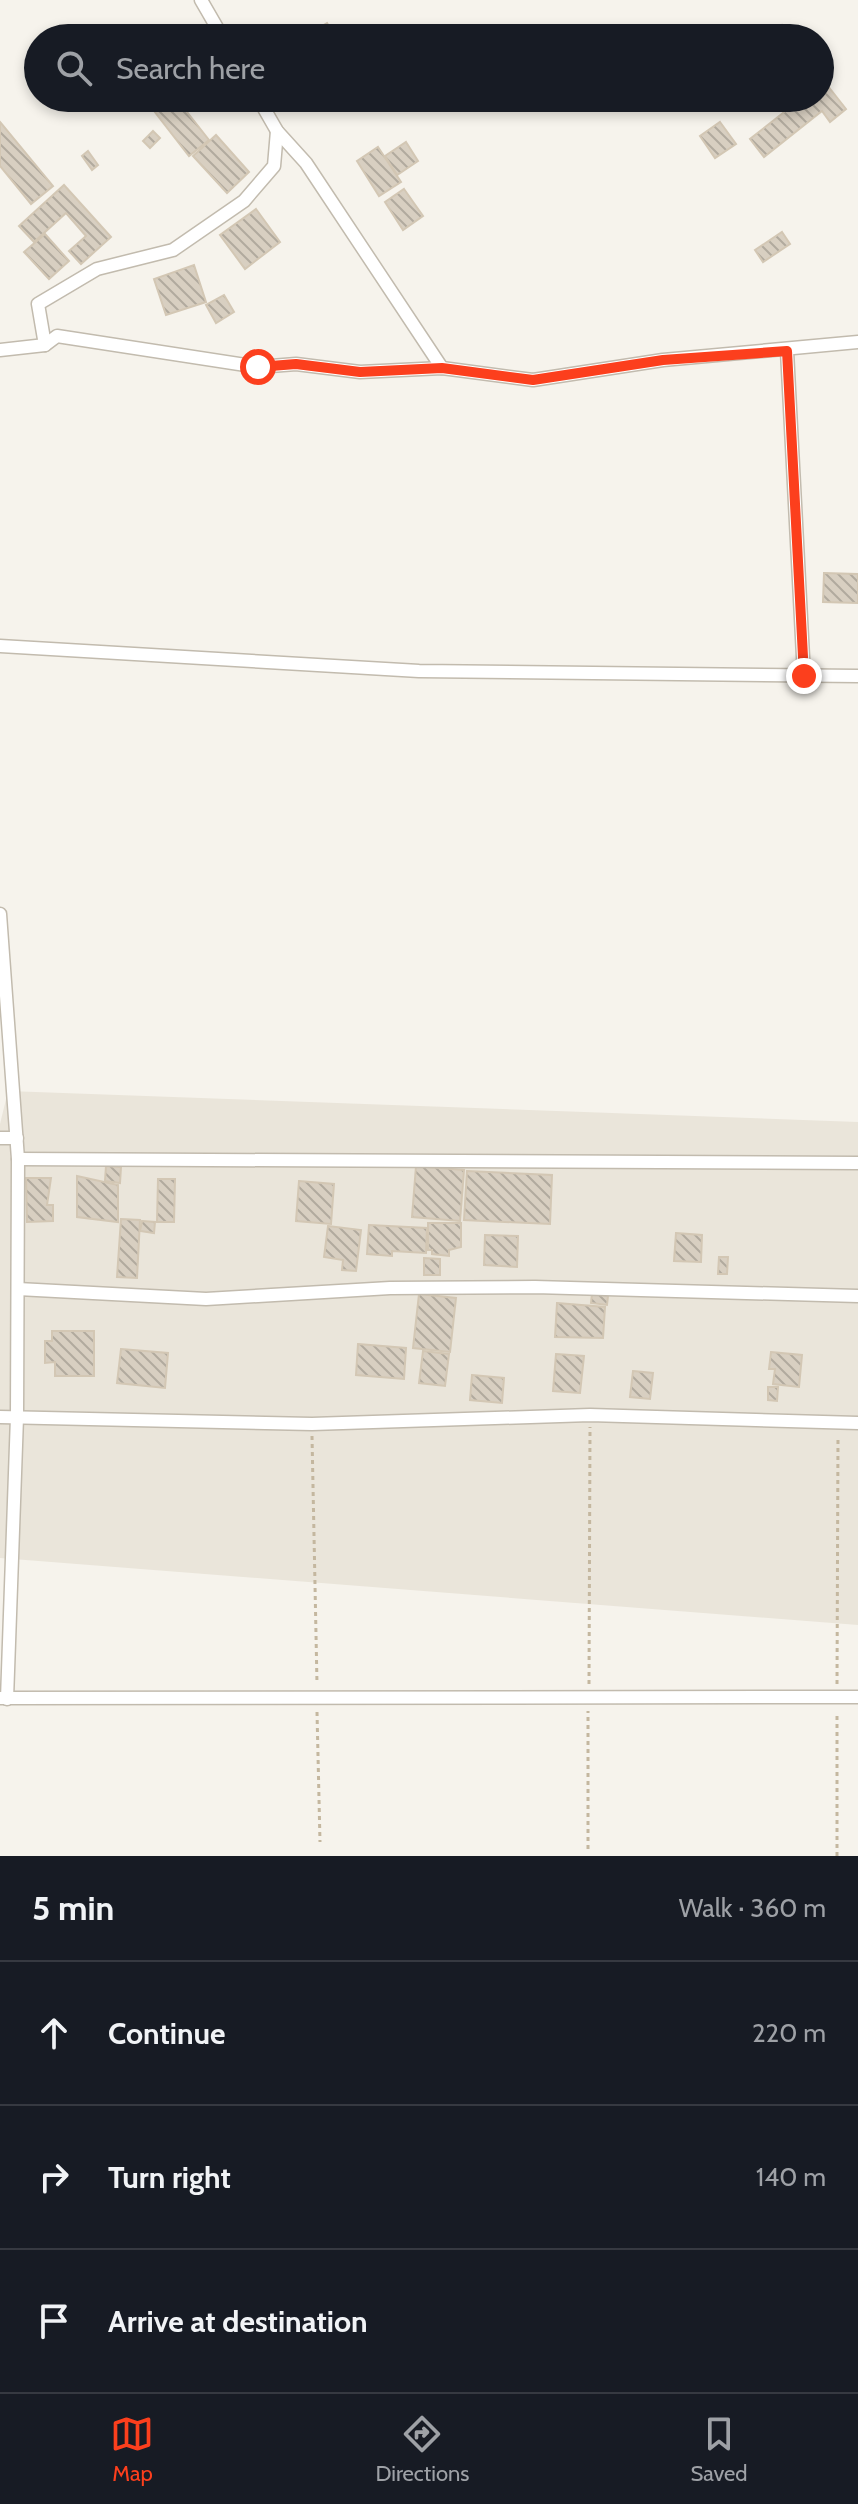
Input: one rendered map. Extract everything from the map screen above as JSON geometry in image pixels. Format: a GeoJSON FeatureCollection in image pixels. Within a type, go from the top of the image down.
{"type":"FeatureCollection","features":[{"type":"Feature","properties":{"kind":"street"},"geometry":{"type":"LineString","coordinates":[[201,0],[215,24]]}},
{"type":"Feature","properties":{"kind":"street"},"geometry":{"type":"LineString","coordinates":[[266,112],[277,131],[306,163],[442,368]]}},
{"type":"Feature","properties":{"kind":"street"},"geometry":{"type":"LineString","coordinates":[[45,345],[38,304],[97,269],[173,250],[244,201],[274,166],[277,131]]}},
{"type":"Feature","properties":{"kind":"street"},"geometry":{"type":"LineString","coordinates":[[0,350],[45,345],[57,336],[258,367],[296,364],[327,371],[442,368],[533,380],[663,360],[787,351],[858,342]]}},
{"type":"Feature","properties":{"kind":"street"},"geometry":{"type":"LineString","coordinates":[[787,351],[804,676]]}},
{"type":"Feature","properties":{"kind":"street"},"geometry":{"type":"LineString","coordinates":[[0,646],[419,671],[858,676]]}},
{"type":"Feature","properties":{"kind":"street"},"geometry":{"type":"LineString","coordinates":[[0,914],[18,1159],[17,1417],[4,1698],[858,1697]]}},
{"type":"Feature","properties":{"kind":"street"},"geometry":{"type":"LineString","coordinates":[[0,1138],[17,1138]]}},
{"type":"Feature","properties":{"kind":"street"},"geometry":{"type":"LineString","coordinates":[[18,1159],[858,1163]]}},
{"type":"Feature","properties":{"kind":"street"},"geometry":{"type":"LineString","coordinates":[[18,1289],[206,1299],[390,1288],[535,1287],[858,1296]]}},
{"type":"Feature","properties":{"kind":"street"},"geometry":{"type":"LineString","coordinates":[[0,1417],[312,1424],[590,1415],[858,1423]]}},
{"type":"Feature","properties":{"kind":"path"},"geometry":{"type":"LineString","coordinates":[[588,1849],[590,1415]]}},
{"type":"Feature","properties":{"kind":"path"},"geometry":{"type":"LineString","coordinates":[[312,1424],[320,1842]]}},
{"type":"Feature","properties":{"kind":"path"},"geometry":{"type":"LineString","coordinates":[[837,1856],[838,1424]]}},
{"type":"Feature","properties":{"kind":"shaded area"},"geometry":{"type":"Polygon","coordinates":[[[8,1091],[858,1122],[858,1625],[0,1558],[0,1124],[8,1091]]]}},
{"type":"Feature","properties":{"kind":"building"},"geometry":{"type":"Polygon","coordinates":[[[834,94],[846,109],[830,122],[823,112],[834,112],[834,94]]]}},
{"type":"Feature","properties":{"kind":"building"},"geometry":{"type":"Polygon","coordinates":[[[155,112],[187,112],[209,140],[189,156],[155,112]]]}},
{"type":"Feature","properties":{"kind":"building"},"geometry":{"type":"Polygon","coordinates":[[[784,112],[821,112],[764,157],[750,139],[784,112]]]}},
{"type":"Feature","properties":{"kind":"building"},"geometry":{"type":"Polygon","coordinates":[[[0,122],[53,186],[31,204],[0,166],[0,122]]]}},
{"type":"Feature","properties":{"kind":"building"},"geometry":{"type":"Polygon","coordinates":[[[720,122],[736,144],[715,158],[700,136],[720,122]]]}},
{"type":"Feature","properties":{"kind":"building"},"geometry":{"type":"Polygon","coordinates":[[[153,131],[160,138],[150,148],[143,141],[153,131]]]}},
{"type":"Feature","properties":{"kind":"building"},"geometry":{"type":"Polygon","coordinates":[[[216,135],[249,172],[227,193],[193,156],[216,135]]]}},
{"type":"Feature","properties":{"kind":"building"},"geometry":{"type":"Polygon","coordinates":[[[406,142],[418,161],[397,175],[385,156],[406,142]]]}},
{"type":"Feature","properties":{"kind":"building"},"geometry":{"type":"Polygon","coordinates":[[[378,147],[401,182],[379,196],[357,161],[378,147]]]}},
{"type":"Feature","properties":{"kind":"building"},"geometry":{"type":"Polygon","coordinates":[[[88,151],[98,165],[92,170],[82,156],[88,151]]]}},
{"type":"Feature","properties":{"kind":"building"},"geometry":{"type":"Polygon","coordinates":[[[64,185],[111,237],[81,264],[69,251],[86,236],[66,213],[34,242],[19,226],[64,185]]]}},
{"type":"Feature","properties":{"kind":"building"},"geometry":{"type":"Polygon","coordinates":[[[404,189],[423,216],[403,230],[385,202],[404,189]]]}},
{"type":"Feature","properties":{"kind":"building"},"geometry":{"type":"Polygon","coordinates":[[[256,209],[280,242],[245,269],[220,235],[256,209]]]}},
{"type":"Feature","properties":{"kind":"building"},"geometry":{"type":"Polygon","coordinates":[[[782,232],[790,244],[763,262],[755,250],[782,232]]]}},
{"type":"Feature","properties":{"kind":"building"},"geometry":{"type":"Polygon","coordinates":[[[45,234],[69,261],[49,279],[24,252],[45,234]]]}},
{"type":"Feature","properties":{"kind":"building"},"geometry":{"type":"Polygon","coordinates":[[[194,265],[206,302],[166,315],[154,279],[194,265]]]}},
{"type":"Feature","properties":{"kind":"building"},"geometry":{"type":"Polygon","coordinates":[[[224,295],[234,312],[216,323],[206,305],[224,295]]]}},
{"type":"Feature","properties":{"kind":"building"},"geometry":{"type":"Polygon","coordinates":[[[824,573],[858,574],[858,603],[823,602],[824,573]]]}},
{"type":"Feature","properties":{"kind":"building"},"geometry":{"type":"Polygon","coordinates":[[[106,1166],[121,1167],[120,1183],[105,1181],[106,1166]]]}},
{"type":"Feature","properties":{"kind":"building"},"geometry":{"type":"Polygon","coordinates":[[[416,1166],[464,1170],[460,1221],[412,1217],[416,1166]]]}},
{"type":"Feature","properties":{"kind":"building"},"geometry":{"type":"Polygon","coordinates":[[[467,1171],[552,1175],[550,1224],[464,1220],[467,1171]]]}},
{"type":"Feature","properties":{"kind":"building"},"geometry":{"type":"Polygon","coordinates":[[[77,1176],[118,1185],[118,1222],[77,1217],[77,1176]]]}},
{"type":"Feature","properties":{"kind":"building"},"geometry":{"type":"Polygon","coordinates":[[[26,1178],[51,1178],[47,1205],[53,1205],[53,1221],[27,1222],[26,1178]]]}},
{"type":"Feature","properties":{"kind":"building"},"geometry":{"type":"Polygon","coordinates":[[[158,1179],[175,1179],[174,1222],[157,1222],[158,1179]]]}},
{"type":"Feature","properties":{"kind":"building"},"geometry":{"type":"Polygon","coordinates":[[[299,1181],[334,1184],[331,1224],[296,1221],[299,1181]]]}},
{"type":"Feature","properties":{"kind":"building"},"geometry":{"type":"Polygon","coordinates":[[[121,1219],[140,1220],[137,1278],[117,1277],[121,1219]]]}},
{"type":"Feature","properties":{"kind":"building"},"geometry":{"type":"Polygon","coordinates":[[[142,1221],[155,1222],[154,1233],[140,1231],[142,1221]]]}},
{"type":"Feature","properties":{"kind":"building"},"geometry":{"type":"Polygon","coordinates":[[[428,1223],[461,1223],[461,1247],[449,1250],[449,1256],[432,1254],[432,1250],[428,1250],[428,1223]]]}},
{"type":"Feature","properties":{"kind":"building"},"geometry":{"type":"Polygon","coordinates":[[[369,1225],[427,1228],[426,1253],[392,1251],[392,1256],[367,1254],[369,1225]]]}},
{"type":"Feature","properties":{"kind":"building"},"geometry":{"type":"Polygon","coordinates":[[[328,1226],[361,1230],[356,1271],[342,1270],[343,1260],[324,1257],[328,1226]]]}},
{"type":"Feature","properties":{"kind":"building"},"geometry":{"type":"Polygon","coordinates":[[[676,1233],[702,1235],[701,1262],[674,1261],[676,1233]]]}},
{"type":"Feature","properties":{"kind":"building"},"geometry":{"type":"Polygon","coordinates":[[[485,1235],[518,1236],[517,1267],[484,1265],[485,1235]]]}},
{"type":"Feature","properties":{"kind":"building"},"geometry":{"type":"Polygon","coordinates":[[[719,1257],[728,1257],[727,1274],[718,1274],[719,1257]]]}},
{"type":"Feature","properties":{"kind":"building"},"geometry":{"type":"Polygon","coordinates":[[[424,1258],[440,1259],[440,1275],[424,1275],[424,1258]]]}},
{"type":"Feature","properties":{"kind":"building"},"geometry":{"type":"Polygon","coordinates":[[[419,1294],[456,1298],[450,1352],[413,1348],[419,1294]]]}},
{"type":"Feature","properties":{"kind":"building"},"geometry":{"type":"Polygon","coordinates":[[[592,1294],[608,1296],[607,1305],[591,1303],[592,1294]]]}},
{"type":"Feature","properties":{"kind":"building"},"geometry":{"type":"Polygon","coordinates":[[[557,1303],[605,1307],[603,1338],[555,1337],[557,1303]]]}},
{"type":"Feature","properties":{"kind":"building"},"geometry":{"type":"Polygon","coordinates":[[[52,1331],[94,1331],[94,1376],[55,1376],[55,1362],[45,1363],[45,1341],[52,1341],[52,1331]]]}},
{"type":"Feature","properties":{"kind":"building"},"geometry":{"type":"Polygon","coordinates":[[[358,1344],[406,1348],[404,1379],[356,1375],[358,1344]]]}},
{"type":"Feature","properties":{"kind":"building"},"geometry":{"type":"Polygon","coordinates":[[[121,1349],[168,1353],[165,1388],[117,1383],[121,1349]]]}},
{"type":"Feature","properties":{"kind":"building"},"geometry":{"type":"Polygon","coordinates":[[[423,1351],[449,1354],[445,1386],[419,1383],[423,1351]]]}},
{"type":"Feature","properties":{"kind":"building"},"geometry":{"type":"Polygon","coordinates":[[[771,1352],[802,1355],[799,1387],[773,1384],[775,1369],[769,1369],[771,1352]]]}},
{"type":"Feature","properties":{"kind":"building"},"geometry":{"type":"Polygon","coordinates":[[[556,1354],[584,1356],[580,1393],[553,1391],[556,1354]]]}},
{"type":"Feature","properties":{"kind":"building"},"geometry":{"type":"Polygon","coordinates":[[[633,1371],[653,1373],[650,1399],[630,1397],[633,1371]]]}},
{"type":"Feature","properties":{"kind":"building"},"geometry":{"type":"Polygon","coordinates":[[[472,1375],[504,1378],[502,1403],[470,1400],[472,1375]]]}},
{"type":"Feature","properties":{"kind":"building"},"geometry":{"type":"Polygon","coordinates":[[[768,1387],[778,1387],[777,1401],[768,1400],[768,1387]]]}},
{"type":"Feature","properties":{"kind":"route"},"geometry":{"type":"LineString","coordinates":[[258,367],[296,364],[327,371],[360,372],[442,368],[533,380],[663,360],[787,351],[804,676]]}}]}
